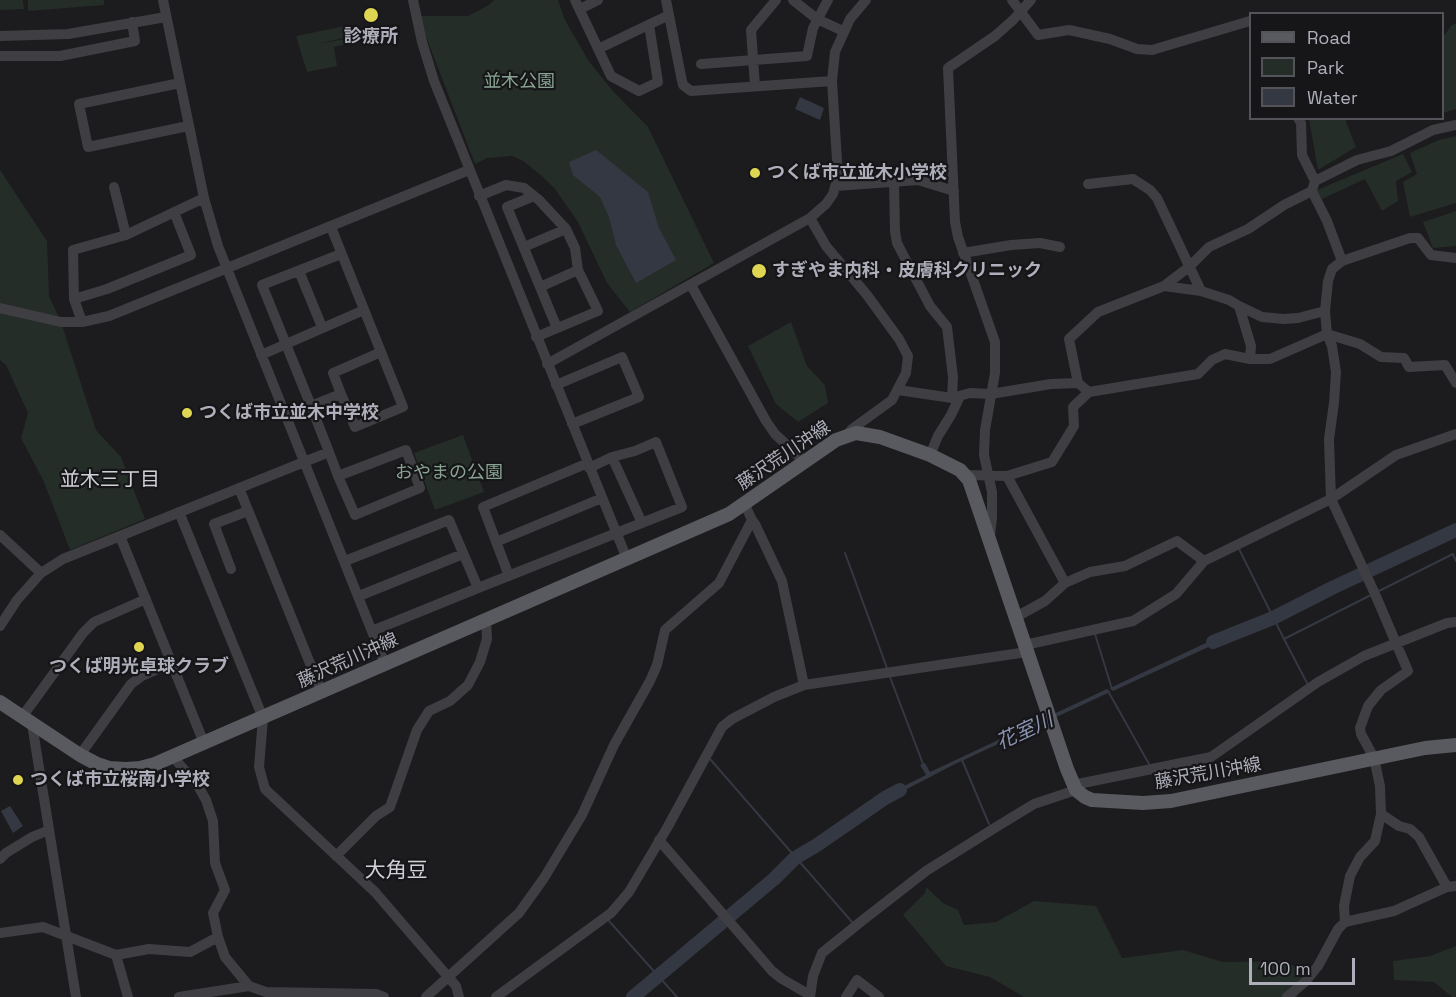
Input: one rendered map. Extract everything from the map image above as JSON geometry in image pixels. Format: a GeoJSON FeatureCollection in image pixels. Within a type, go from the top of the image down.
{"type":"FeatureCollection","features":[{"type":"Feature","properties":{"kind":"main road","name":"藤沢荒川沖線"},"geometry":{"type":"LineString","coordinates":[[0,702],[80,755],[110,768],[140,768],[173,757],[322,693],[729,514],[745,505],[804,461],[836,440],[848,435],[856,433],[871,435],[930,455],[951,464],[965,475]]}},
{"type":"Feature","properties":{"kind":"main road"},"geometry":{"type":"LineString","coordinates":[[965,475],[972,487],[990,536],[1044,703],[1075,788]]}},
{"type":"Feature","properties":{"kind":"main road","name":"藤沢荒川沖線"},"geometry":{"type":"LineString","coordinates":[[1075,788],[1092,800],[1155,803],[1210,794],[1425,748],[1456,745]]}},
{"type":"Feature","properties":{"kind":"street"},"geometry":{"type":"LineString","coordinates":[[163,0],[204,198],[226,268],[385,664]]}},
{"type":"Feature","properties":{"kind":"street"},"geometry":{"type":"LineString","coordinates":[[413,0],[431,72],[627,559]]}},
{"type":"Feature","properties":{"kind":"street"},"geometry":{"type":"LineString","coordinates":[[598,0],[578,5],[611,76],[639,91],[658,82],[649,25]]}},
{"type":"Feature","properties":{"kind":"street"},"geometry":{"type":"LineString","coordinates":[[666,0],[682,81],[691,91],[831,81]]}},
{"type":"Feature","properties":{"kind":"street"},"geometry":{"type":"LineString","coordinates":[[755,86],[751,30],[776,0]]}},
{"type":"Feature","properties":{"kind":"street"},"geometry":{"type":"LineString","coordinates":[[793,0],[817,19],[843,31]]}},
{"type":"Feature","properties":{"kind":"street"},"geometry":{"type":"LineString","coordinates":[[701,64],[807,57],[810,38],[817,19],[828,0]]}},
{"type":"Feature","properties":{"kind":"street"},"geometry":{"type":"LineString","coordinates":[[547,364],[810,218],[826,204],[836,186],[839,166],[831,81],[835,52],[843,31],[856,10],[866,0]]}},
{"type":"Feature","properties":{"kind":"street"},"geometry":{"type":"LineString","coordinates":[[1012,0],[1038,35],[1069,30],[1110,39],[1137,49],[1152,50],[1249,22]]}},
{"type":"Feature","properties":{"kind":"street"},"geometry":{"type":"LineString","coordinates":[[990,536],[992,510],[984,455],[985,430],[994,373],[994,342],[963,253],[955,222],[948,68],[995,36],[1031,0]]}},
{"type":"Feature","properties":{"kind":"street"},"geometry":{"type":"LineString","coordinates":[[598,49],[669,15]]}},
{"type":"Feature","properties":{"kind":"street"},"geometry":{"type":"LineString","coordinates":[[0,36],[68,34],[166,17]]}},
{"type":"Feature","properties":{"kind":"street"},"geometry":{"type":"LineString","coordinates":[[0,56],[60,56],[135,41],[132,22]]}},
{"type":"Feature","properties":{"kind":"street"},"geometry":{"type":"LineString","coordinates":[[180,83],[79,104],[88,147],[188,126]]}},
{"type":"Feature","properties":{"kind":"street"},"geometry":{"type":"LineString","coordinates":[[1299,120],[1302,155],[1342,261]]}},
{"type":"Feature","properties":{"kind":"street"},"geometry":{"type":"LineString","coordinates":[[1089,392],[1078,383],[1070,339],[1104,308],[1164,286],[1189,267],[1209,247],[1248,229],[1357,160],[1391,151],[1433,130],[1456,125]]}},
{"type":"Feature","properties":{"kind":"street"},"geometry":{"type":"LineString","coordinates":[[0,308],[61,322],[82,322],[109,316],[469,170]]}},
{"type":"Feature","properties":{"kind":"street"},"geometry":{"type":"LineString","coordinates":[[1088,184],[1133,179],[1149,190],[1157,198],[1201,291]]}},
{"type":"Feature","properties":{"kind":"street"},"geometry":{"type":"LineString","coordinates":[[836,186],[918,180],[954,191]]}},
{"type":"Feature","properties":{"kind":"street"},"geometry":{"type":"LineString","coordinates":[[894,183],[897,243],[930,306],[947,327],[956,397],[951,415],[930,455]]}},
{"type":"Feature","properties":{"kind":"street"},"geometry":{"type":"LineString","coordinates":[[479,196],[506,185],[524,188],[566,229],[575,248],[578,270],[598,311],[536,337]]}},
{"type":"Feature","properties":{"kind":"street"},"geometry":{"type":"LineString","coordinates":[[114,187],[126,235]]}},
{"type":"Feature","properties":{"kind":"street"},"geometry":{"type":"LineString","coordinates":[[534,196],[507,207],[557,328]]}},
{"type":"Feature","properties":{"kind":"street"},"geometry":{"type":"LineString","coordinates":[[82,322],[74,299],[73,250],[126,235],[204,198]]}},
{"type":"Feature","properties":{"kind":"street"},"geometry":{"type":"LineString","coordinates":[[74,299],[107,289],[191,255],[174,212]]}},
{"type":"Feature","properties":{"kind":"street"},"geometry":{"type":"LineString","coordinates":[[810,218],[826,246],[867,295],[905,350],[908,364],[892,400],[852,429],[848,435]]}},
{"type":"Feature","properties":{"kind":"street"},"geometry":{"type":"LineString","coordinates":[[330,226],[341,254],[364,310],[381,352],[403,407],[355,427],[333,373],[381,352]]}},
{"type":"Feature","properties":{"kind":"street"},"geometry":{"type":"LineString","coordinates":[[524,247],[566,229]]}},
{"type":"Feature","properties":{"kind":"street"},"geometry":{"type":"LineString","coordinates":[[1345,922],[1344,906],[1350,876],[1360,857],[1375,841],[1381,814],[1380,786],[1374,758],[1360,728],[1368,706],[1381,690],[1408,671],[1331,499],[1329,439],[1336,372],[1332,346],[1327,334],[1325,311],[1330,275],[1332,268],[1342,261],[1410,238],[1418,238],[1431,255],[1456,258]]}},
{"type":"Feature","properties":{"kind":"street"},"geometry":{"type":"LineString","coordinates":[[963,253],[1040,243],[1060,247]]}},
{"type":"Feature","properties":{"kind":"street"},"geometry":{"type":"LineString","coordinates":[[338,476],[405,450],[420,488],[355,515],[338,476],[262,285],[341,254]]}},
{"type":"Feature","properties":{"kind":"street"},"geometry":{"type":"LineString","coordinates":[[540,287],[578,270]]}},
{"type":"Feature","properties":{"kind":"street"},"geometry":{"type":"LineString","coordinates":[[299,271],[322,327]]}},
{"type":"Feature","properties":{"kind":"street"},"geometry":{"type":"LineString","coordinates":[[690,285],[766,421],[775,434],[804,461]]}},
{"type":"Feature","properties":{"kind":"street"},"geometry":{"type":"LineString","coordinates":[[1164,286],[1201,291],[1229,300],[1262,317],[1298,318],[1325,311]]}},
{"type":"Feature","properties":{"kind":"street"},"geometry":{"type":"LineString","coordinates":[[1239,306],[1251,346],[1250,359]]}},
{"type":"Feature","properties":{"kind":"street"},"geometry":{"type":"LineString","coordinates":[[261,355],[364,310]]}},
{"type":"Feature","properties":{"kind":"street"},"geometry":{"type":"LineString","coordinates":[[965,475],[1007,476],[1052,462],[1074,426],[1073,407],[1089,392],[1198,374],[1212,360],[1225,354],[1250,359],[1270,359],[1327,334],[1360,344],[1381,357],[1404,358],[1409,367],[1445,365],[1456,383]]}},
{"type":"Feature","properties":{"kind":"street"},"geometry":{"type":"LineString","coordinates":[[556,385],[622,357],[639,397],[572,424]]}},
{"type":"Feature","properties":{"kind":"street"},"geometry":{"type":"LineString","coordinates":[[898,390],[956,397],[970,393],[991,394],[1051,384],[1078,383]]}},
{"type":"Feature","properties":{"kind":"street"},"geometry":{"type":"LineString","coordinates":[[310,406],[341,394]]}},
{"type":"Feature","properties":{"kind":"street"},"geometry":{"type":"LineString","coordinates":[[496,997],[611,913],[628,892],[722,727],[732,718],[804,685],[1026,648],[1133,621],[1176,594],[1204,561],[1331,499],[1396,454],[1456,434]]}},
{"type":"Feature","properties":{"kind":"street"},"geometry":{"type":"LineString","coordinates":[[372,631],[682,507],[656,442],[483,507],[509,576]]}},
{"type":"Feature","properties":{"kind":"street"},"geometry":{"type":"LineString","coordinates":[[0,626],[17,600],[41,573],[63,559],[329,452]]}},
{"type":"Feature","properties":{"kind":"street"},"geometry":{"type":"LineString","coordinates":[[612,457],[642,523]]}},
{"type":"Feature","properties":{"kind":"street"},"geometry":{"type":"LineString","coordinates":[[1007,476],[1065,583]]}},
{"type":"Feature","properties":{"kind":"street"},"geometry":{"type":"LineString","coordinates":[[239,488],[322,693]]}},
{"type":"Feature","properties":{"kind":"street"},"geometry":{"type":"LineString","coordinates":[[496,542],[602,498]]}},
{"type":"Feature","properties":{"kind":"street"},"geometry":{"type":"LineString","coordinates":[[745,505],[782,580],[804,685]]}},
{"type":"Feature","properties":{"kind":"street"},"geometry":{"type":"LineString","coordinates":[[231,568],[214,524],[248,511]]}},
{"type":"Feature","properties":{"kind":"street"},"geometry":{"type":"LineString","coordinates":[[179,512],[263,718],[259,767],[262,784],[375,892],[456,986],[459,997]]}},
{"type":"Feature","properties":{"kind":"street"},"geometry":{"type":"LineString","coordinates":[[345,561],[449,520],[478,588]]}},
{"type":"Feature","properties":{"kind":"street"},"geometry":{"type":"LineString","coordinates":[[426,997],[510,923],[531,898],[582,815],[614,746],[650,681],[657,665],[665,630],[718,583],[752,520]]}},
{"type":"Feature","properties":{"kind":"street"},"geometry":{"type":"LineString","coordinates":[[0,535],[41,573]]}},
{"type":"Feature","properties":{"kind":"street"},"geometry":{"type":"LineString","coordinates":[[120,536],[204,743]]}},
{"type":"Feature","properties":{"kind":"street"},"geometry":{"type":"LineString","coordinates":[[1016,617],[1045,601],[1065,583],[1089,572],[1125,566],[1178,541],[1204,561]]}},
{"type":"Feature","properties":{"kind":"street"},"geometry":{"type":"LineString","coordinates":[[359,596],[463,554]]}},
{"type":"Feature","properties":{"kind":"street"},"geometry":{"type":"LineString","coordinates":[[76,997],[68,936],[27,721],[83,633],[94,622],[146,599]]}},
{"type":"Feature","properties":{"kind":"street"},"geometry":{"type":"LineString","coordinates":[[336,856],[376,816],[390,807],[417,729],[429,711],[450,701],[468,685],[480,662],[488,639],[486,621]]}},
{"type":"Feature","properties":{"kind":"street"},"geometry":{"type":"LineString","coordinates":[[659,840],[772,971],[810,996],[813,976],[822,953],[917,878],[1034,804],[1075,788],[1211,757],[1318,682],[1364,656],[1447,623],[1456,622]]}},
{"type":"Feature","properties":{"kind":"street"},"geometry":{"type":"LineString","coordinates":[[80,755],[131,684],[142,676],[172,663]]}},
{"type":"Feature","properties":{"kind":"street"},"geometry":{"type":"LineString","coordinates":[[173,757],[196,784],[206,800],[213,822],[215,863],[225,890],[213,913],[218,938],[225,957],[249,986]]}},
{"type":"Feature","properties":{"kind":"street"},"geometry":{"type":"LineString","coordinates":[[1381,814],[1399,826],[1410,829],[1419,837],[1452,886]]}},
{"type":"Feature","properties":{"kind":"street"},"geometry":{"type":"LineString","coordinates":[[0,859],[32,837],[49,830]]}},
{"type":"Feature","properties":{"kind":"street"},"geometry":{"type":"LineString","coordinates":[[1287,997],[1306,981],[1318,966],[1345,922],[1394,911],[1452,886],[1456,877]]}},
{"type":"Feature","properties":{"kind":"street"},"geometry":{"type":"LineString","coordinates":[[0,933],[44,927],[116,955],[149,949],[190,952],[218,938]]}},
{"type":"Feature","properties":{"kind":"street"},"geometry":{"type":"LineString","coordinates":[[116,955],[128,997]]}},
{"type":"Feature","properties":{"kind":"street"},"geometry":{"type":"LineString","coordinates":[[846,997],[857,980],[879,997]]}},
{"type":"Feature","properties":{"kind":"street"},"geometry":{"type":"LineString","coordinates":[[179,997],[249,986],[266,992],[299,995],[376,994],[384,997]]}},
{"type":"Feature","properties":{"kind":"green space"},"geometry":{"type":"Polygon","coordinates":[[[0,0],[23,0],[24,9],[0,10],[0,0]]]}},
{"type":"Feature","properties":{"kind":"green space"},"geometry":{"type":"Polygon","coordinates":[[[28,0],[104,0],[104,5],[28,11],[28,0]]]}},
{"type":"Feature","properties":{"kind":"green space","name":"並木公園"},"geometry":{"type":"Polygon","coordinates":[[[494,0],[558,0],[565,20],[588,60],[612,90],[648,127],[714,263],[630,312],[607,283],[578,222],[555,189],[543,177],[523,161],[512,156],[487,158],[475,164],[418,16],[468,16],[494,0]]]}},
{"type":"Feature","properties":{"kind":"green space"},"geometry":{"type":"Polygon","coordinates":[[[1456,23],[1456,109],[1444,113],[1444,36],[1456,23]]]}},
{"type":"Feature","properties":{"kind":"green space"},"geometry":{"type":"Polygon","coordinates":[[[350,25],[352,36],[317,44],[350,38],[351,43],[334,47],[337,66],[307,72],[296,36],[350,25]]]}},
{"type":"Feature","properties":{"kind":"green space"},"geometry":{"type":"Polygon","coordinates":[[[1309,120],[1345,120],[1356,147],[1318,170],[1309,120]]]}},
{"type":"Feature","properties":{"kind":"green space"},"geometry":{"type":"Polygon","coordinates":[[[1456,136],[1456,203],[1410,217],[1403,182],[1417,174],[1410,153],[1439,140],[1456,136]]]}},
{"type":"Feature","properties":{"kind":"green space"},"geometry":{"type":"Polygon","coordinates":[[[1403,154],[1412,172],[1396,181],[1398,201],[1382,211],[1365,179],[1322,199],[1317,190],[1403,154]]]}},
{"type":"Feature","properties":{"kind":"green space"},"geometry":{"type":"Polygon","coordinates":[[[0,170],[47,241],[49,296],[61,322],[96,430],[121,457],[145,519],[70,550],[44,482],[21,438],[28,413],[6,365],[0,360],[0,170]]]}},
{"type":"Feature","properties":{"kind":"green space"},"geometry":{"type":"Polygon","coordinates":[[[1456,211],[1456,246],[1433,248],[1423,222],[1456,211]]]}},
{"type":"Feature","properties":{"kind":"green space"},"geometry":{"type":"Polygon","coordinates":[[[791,322],[807,366],[825,385],[828,403],[798,422],[776,404],[748,346],[791,322]]]}},
{"type":"Feature","properties":{"kind":"green space","name":"おやまの公園"},"geometry":{"type":"Polygon","coordinates":[[[463,435],[484,492],[435,510],[414,453],[463,435]]]}},
{"type":"Feature","properties":{"kind":"green space"},"geometry":{"type":"Polygon","coordinates":[[[926,887],[943,903],[958,910],[964,925],[996,922],[1034,901],[1096,906],[1122,958],[1183,950],[1223,962],[1285,961],[1299,969],[1303,982],[1297,997],[1024,997],[990,977],[946,966],[903,915],[925,893],[926,887]]]}},
{"type":"Feature","properties":{"kind":"green space"},"geometry":{"type":"Polygon","coordinates":[[[1456,946],[1456,997],[1452,997],[1434,982],[1394,980],[1393,961],[1430,956],[1456,946]]]}},
{"type":"Feature","properties":{"kind":"water"},"geometry":{"type":"Polygon","coordinates":[[[800,97],[824,108],[820,120],[795,109],[800,97]]]}},
{"type":"Feature","properties":{"kind":"water"},"geometry":{"type":"Polygon","coordinates":[[[596,150],[648,192],[659,228],[676,260],[636,283],[616,245],[609,217],[600,197],[573,175],[569,162],[596,150]]]}},
{"type":"Feature","properties":{"kind":"water"},"geometry":{"type":"Polygon","coordinates":[[[1227,633],[1228,638],[1113,691],[1110,688],[1227,633]]]}},
{"type":"Feature","properties":{"kind":"water"},"geometry":{"type":"Polygon","coordinates":[[[1107,689],[1110,692],[953,765],[886,800],[884,796],[926,775],[920,765],[925,763],[930,772],[1107,689]]]}},
{"type":"Feature","properties":{"kind":"water"},"geometry":{"type":"Polygon","coordinates":[[[10,806],[23,826],[13,833],[1,811],[10,806]]]}},
{"type":"Feature","properties":{"kind":"waterway","name":"花室川"},"geometry":{"type":"LineString","coordinates":[[1213,642],[1273,618],[1456,530]]}},
{"type":"Feature","properties":{"kind":"waterway"},"geometry":{"type":"LineString","coordinates":[[1239,549],[1284,639],[1371,595]]}},
{"type":"Feature","properties":{"kind":"waterway"},"geometry":{"type":"LineString","coordinates":[[845,553],[887,668]]}},
{"type":"Feature","properties":{"kind":"waterway"},"geometry":{"type":"LineString","coordinates":[[1379,591],[1453,554],[1456,561]]}},
{"type":"Feature","properties":{"kind":"waterway"},"geometry":{"type":"LineString","coordinates":[[1095,634],[1112,689]]}},
{"type":"Feature","properties":{"kind":"waterway"},"geometry":{"type":"LineString","coordinates":[[1284,639],[1307,683]]}},
{"type":"Feature","properties":{"kind":"waterway"},"geometry":{"type":"LineString","coordinates":[[890,677],[923,764]]}},
{"type":"Feature","properties":{"kind":"waterway"},"geometry":{"type":"LineString","coordinates":[[1108,691],[1149,764]]}},
{"type":"Feature","properties":{"kind":"waterway"},"geometry":{"type":"LineString","coordinates":[[710,759],[852,922]]}},
{"type":"Feature","properties":{"kind":"waterway"},"geometry":{"type":"LineString","coordinates":[[962,760],[989,824]]}},
{"type":"Feature","properties":{"kind":"waterway","name":"花室川"},"geometry":{"type":"LineString","coordinates":[[633,997],[774,879],[795,858],[900,790]]}},
{"type":"Feature","properties":{"kind":"waterway"},"geometry":{"type":"LineString","coordinates":[[609,921],[677,997]]}},
{"type":"Feature","properties":{"kind":"place","name":"診療所"},"geometry":{"type":"Point","coordinates":[371,15]}},
{"type":"Feature","properties":{"kind":"place","name":"つくば市立並木小学校"},"geometry":{"type":"Point","coordinates":[755,173]}},
{"type":"Feature","properties":{"kind":"place","name":"すぎやま内科・皮膚科クリニック"},"geometry":{"type":"Point","coordinates":[759,271]}},
{"type":"Feature","properties":{"kind":"place","name":"つくば市立並木中学校"},"geometry":{"type":"Point","coordinates":[187,413]}},
{"type":"Feature","properties":{"kind":"place","name":"つくば明光卓球クラブ"},"geometry":{"type":"Point","coordinates":[139,647]}},
{"type":"Feature","properties":{"kind":"place","name":"つくば市立桜南小学校"},"geometry":{"type":"Point","coordinates":[18,780]}},
{"type":"Feature","properties":{"kind":"district","name":"並木三丁目"},"geometry":{"type":"Point","coordinates":[110,481]}},
{"type":"Feature","properties":{"kind":"district","name":"大角豆"},"geometry":{"type":"Point","coordinates":[396,871]}}]}
